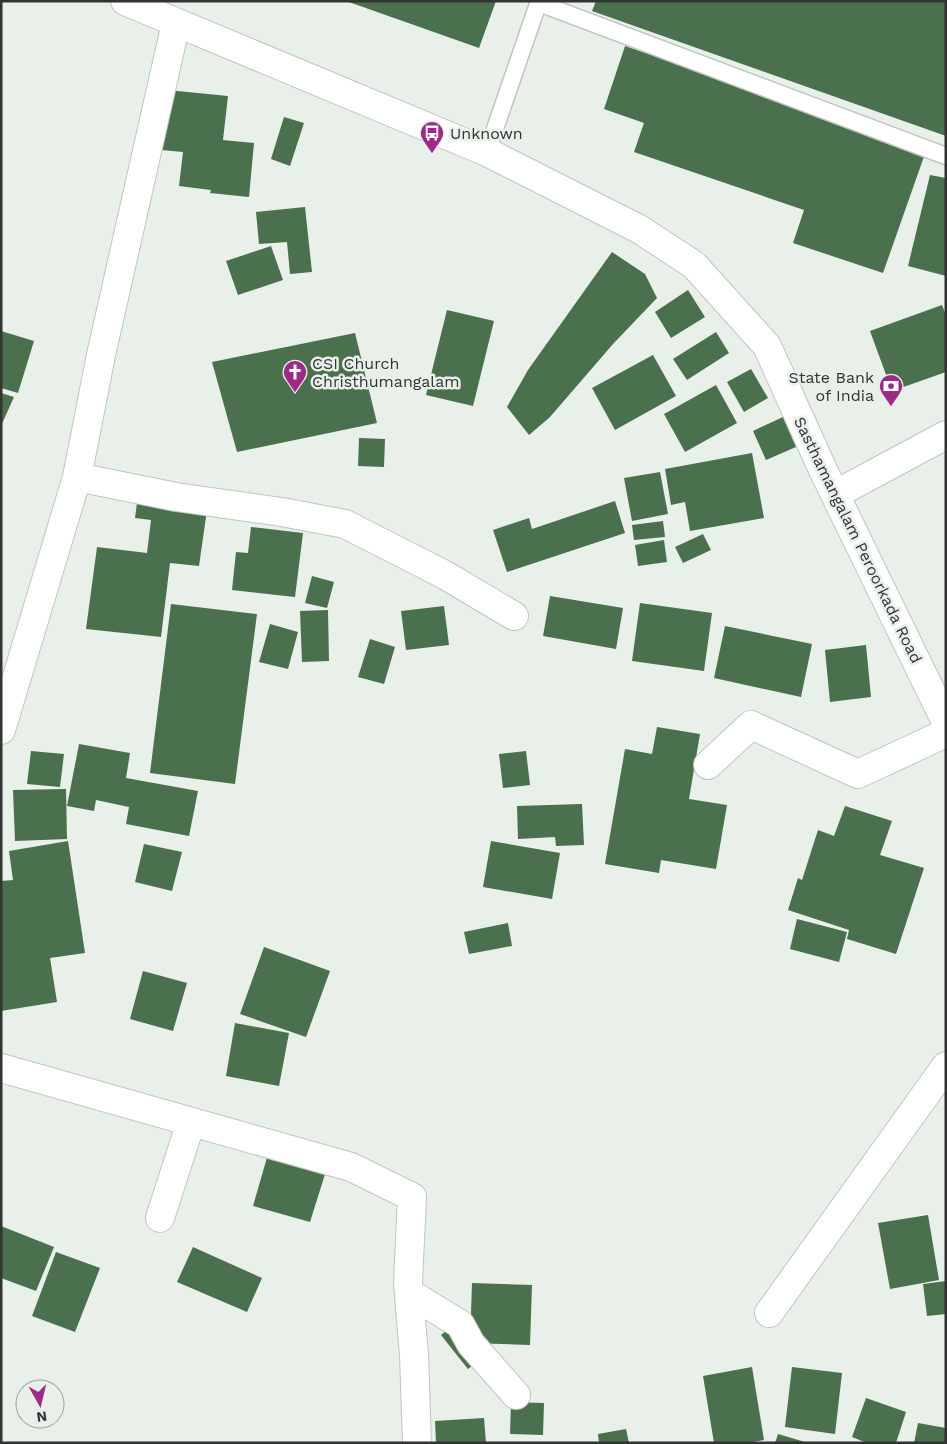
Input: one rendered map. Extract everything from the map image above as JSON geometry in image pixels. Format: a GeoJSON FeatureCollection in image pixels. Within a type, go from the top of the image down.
{"type":"FeatureCollection","features":[{"type":"Feature","properties":{"kind":"street","name":"Sasthamangalam Peroorkada Road"},"geometry":{"type":"LineString","coordinates":[[125,1],[486,152],[639,229],[694,266],[767,346],[946,722]]}},
{"type":"Feature","properties":{"kind":"street"},"geometry":{"type":"LineString","coordinates":[[1,730],[77,477],[101,355],[176,23]]}},
{"type":"Feature","properties":{"kind":"street"},"geometry":{"type":"LineString","coordinates":[[836,494],[946,435]]}},
{"type":"Feature","properties":{"kind":"street"},"geometry":{"type":"LineString","coordinates":[[77,477],[176,497],[282,512],[345,524],[445,575],[514,616]]}},
{"type":"Feature","properties":{"kind":"street"},"geometry":{"type":"LineString","coordinates":[[708,765],[750,725],[858,774],[946,733]]}},
{"type":"Feature","properties":{"kind":"street"},"geometry":{"type":"LineString","coordinates":[[769,1314],[946,1066]]}},
{"type":"Feature","properties":{"kind":"street"},"geometry":{"type":"LineString","coordinates":[[1,1068],[352,1167],[412,1197],[409,1293],[414,1354],[416,1443]]}},
{"type":"Feature","properties":{"kind":"street"},"geometry":{"type":"LineString","coordinates":[[160,1218],[192,1122]]}},
{"type":"Feature","properties":{"kind":"street"},"geometry":{"type":"LineString","coordinates":[[409,1293],[460,1324],[470,1344],[516,1395]]}},
{"type":"Feature","properties":{"kind":"lane"},"geometry":{"type":"LineString","coordinates":[[486,152],[539,2],[946,156]]}},
{"type":"Feature","properties":{"kind":"building"},"geometry":{"type":"Polygon","coordinates":[[[346,1],[496,1],[479,48],[346,1]]]}},
{"type":"Feature","properties":{"kind":"building"},"geometry":{"type":"Polygon","coordinates":[[[596,1],[942,1],[946,3],[946,136],[592,11],[596,1]]]}},
{"type":"Feature","properties":{"kind":"building"},"geometry":{"type":"Polygon","coordinates":[[[625,46],[927,148],[883,273],[793,243],[804,210],[634,152],[644,123],[604,109],[625,46]]]}},
{"type":"Feature","properties":{"kind":"building"},"geometry":{"type":"Polygon","coordinates":[[[167,90],[228,96],[223,140],[254,143],[249,197],[210,193],[211,190],[179,186],[183,152],[161,150],[167,90]]]}},
{"type":"Feature","properties":{"kind":"building"},"geometry":{"type":"Polygon","coordinates":[[[284,117],[304,123],[290,166],[271,159],[284,117]]]}},
{"type":"Feature","properties":{"kind":"building"},"geometry":{"type":"Polygon","coordinates":[[[930,175],[946,178],[946,276],[908,266],[930,175]]]}},
{"type":"Feature","properties":{"kind":"building"},"geometry":{"type":"Polygon","coordinates":[[[305,207],[312,272],[290,274],[287,242],[259,244],[256,212],[305,207]]]}},
{"type":"Feature","properties":{"kind":"building"},"geometry":{"type":"Polygon","coordinates":[[[271,246],[283,280],[238,295],[226,261],[271,246]]]}},
{"type":"Feature","properties":{"kind":"building"},"geometry":{"type":"Polygon","coordinates":[[[612,252],[645,274],[657,298],[613,344],[550,417],[529,435],[507,407],[528,370],[612,252]]]}},
{"type":"Feature","properties":{"kind":"building"},"geometry":{"type":"Polygon","coordinates":[[[688,290],[705,317],[671,338],[655,312],[688,290]]]}},
{"type":"Feature","properties":{"kind":"building"},"geometry":{"type":"Polygon","coordinates":[[[942,305],[946,315],[946,372],[892,391],[870,331],[942,305]]]}},
{"type":"Feature","properties":{"kind":"building"},"geometry":{"type":"Polygon","coordinates":[[[447,310],[494,321],[473,406],[426,395],[447,310]]]}},
{"type":"Feature","properties":{"kind":"building"},"geometry":{"type":"Polygon","coordinates":[[[1,331],[34,341],[18,393],[1,388],[1,331]]]}},
{"type":"Feature","properties":{"kind":"building"},"geometry":{"type":"Polygon","coordinates":[[[716,332],[729,353],[687,380],[673,359],[716,332]]]}},
{"type":"Feature","properties":{"kind":"building","name":"CSI Church Christhumangalam"},"geometry":{"type":"Polygon","coordinates":[[[355,333],[377,423],[237,452],[212,362],[355,333]]]}},
{"type":"Feature","properties":{"kind":"building"},"geometry":{"type":"Polygon","coordinates":[[[653,355],[676,396],[615,430],[592,388],[653,355]]]}},
{"type":"Feature","properties":{"kind":"building"},"geometry":{"type":"Polygon","coordinates":[[[751,369],[768,398],[744,412],[727,382],[751,369]]]}},
{"type":"Feature","properties":{"kind":"building"},"geometry":{"type":"Polygon","coordinates":[[[716,385],[737,423],[685,452],[664,414],[716,385]]]}},
{"type":"Feature","properties":{"kind":"building"},"geometry":{"type":"Polygon","coordinates":[[[1,393],[14,397],[1,426],[1,393]]]}},
{"type":"Feature","properties":{"kind":"building"},"geometry":{"type":"Polygon","coordinates":[[[783,417],[796,447],[766,460],[753,431],[783,417]]]}},
{"type":"Feature","properties":{"kind":"building"},"geometry":{"type":"Polygon","coordinates":[[[359,438],[385,439],[384,467],[358,466],[359,438]]]}},
{"type":"Feature","properties":{"kind":"building"},"geometry":{"type":"Polygon","coordinates":[[[752,453],[764,518],[690,531],[685,502],[671,505],[665,469],[752,453]]]}},
{"type":"Feature","properties":{"kind":"building"},"geometry":{"type":"Polygon","coordinates":[[[660,472],[668,514],[632,521],[624,478],[660,472]]]}},
{"type":"Feature","properties":{"kind":"building"},"geometry":{"type":"Polygon","coordinates":[[[139,487],[209,496],[199,566],[170,563],[161,637],[86,629],[97,547],[147,553],[151,520],[135,518],[139,487]]]}},
{"type":"Feature","properties":{"kind":"building"},"geometry":{"type":"Polygon","coordinates":[[[615,501],[625,533],[507,572],[493,530],[529,518],[532,529],[615,501]]]}},
{"type":"Feature","properties":{"kind":"building"},"geometry":{"type":"Polygon","coordinates":[[[663,521],[665,537],[634,540],[632,525],[663,521]]]}},
{"type":"Feature","properties":{"kind":"building"},"geometry":{"type":"Polygon","coordinates":[[[251,527],[303,533],[295,597],[232,590],[236,552],[248,553],[251,527]]]}},
{"type":"Feature","properties":{"kind":"building"},"geometry":{"type":"Polygon","coordinates":[[[703,534],[711,550],[683,563],[675,547],[703,534]]]}},
{"type":"Feature","properties":{"kind":"building"},"geometry":{"type":"Polygon","coordinates":[[[664,540],[667,562],[638,566],[635,545],[664,540]]]}},
{"type":"Feature","properties":{"kind":"building"},"geometry":{"type":"Polygon","coordinates":[[[312,576],[334,582],[327,608],[305,603],[312,576]]]}},
{"type":"Feature","properties":{"kind":"building"},"geometry":{"type":"Polygon","coordinates":[[[550,596],[623,608],[616,649],[543,636],[550,596]]]}},
{"type":"Feature","properties":{"kind":"building"},"geometry":{"type":"Polygon","coordinates":[[[640,603],[712,613],[704,671],[632,661],[640,603]]]}},
{"type":"Feature","properties":{"kind":"building"},"geometry":{"type":"Polygon","coordinates":[[[171,604],[257,614],[235,784],[150,773],[171,604]]]}},
{"type":"Feature","properties":{"kind":"building"},"geometry":{"type":"Polygon","coordinates":[[[444,606],[449,645],[406,650],[401,611],[444,606]]]}},
{"type":"Feature","properties":{"kind":"building"},"geometry":{"type":"Polygon","coordinates":[[[328,610],[329,661],[302,662],[300,611],[328,610]]]}},
{"type":"Feature","properties":{"kind":"building"},"geometry":{"type":"Polygon","coordinates":[[[270,624],[298,632],[288,669],[259,662],[270,624]]]}},
{"type":"Feature","properties":{"kind":"building"},"geometry":{"type":"Polygon","coordinates":[[[725,626],[812,644],[801,697],[714,678],[725,626]]]}},
{"type":"Feature","properties":{"kind":"building"},"geometry":{"type":"Polygon","coordinates":[[[370,639],[395,647],[384,684],[358,677],[370,639]]]}},
{"type":"Feature","properties":{"kind":"building"},"geometry":{"type":"Polygon","coordinates":[[[866,645],[871,697],[830,702],[825,650],[866,645]]]}},
{"type":"Feature","properties":{"kind":"building"},"geometry":{"type":"Polygon","coordinates":[[[657,727],[700,734],[689,799],[727,805],[716,869],[661,860],[659,873],[605,864],[625,749],[652,754],[657,727]]]}},
{"type":"Feature","properties":{"kind":"building"},"geometry":{"type":"Polygon","coordinates":[[[79,744],[130,753],[126,778],[198,791],[189,836],[126,824],[129,807],[96,800],[94,811],[67,806],[79,744]]]}},
{"type":"Feature","properties":{"kind":"building"},"geometry":{"type":"Polygon","coordinates":[[[31,751],[64,754],[60,787],[27,784],[31,751]]]}},
{"type":"Feature","properties":{"kind":"building"},"geometry":{"type":"Polygon","coordinates":[[[526,751],[530,785],[503,788],[499,754],[526,751]]]}},
{"type":"Feature","properties":{"kind":"building"},"geometry":{"type":"Polygon","coordinates":[[[66,789],[67,839],[15,841],[13,790],[66,789]]]}},
{"type":"Feature","properties":{"kind":"building"},"geometry":{"type":"Polygon","coordinates":[[[582,804],[584,845],[556,846],[555,837],[518,839],[517,806],[582,804]]]}},
{"type":"Feature","properties":{"kind":"building"},"geometry":{"type":"Polygon","coordinates":[[[845,806],[892,821],[880,855],[924,868],[896,954],[847,939],[849,930],[788,910],[798,878],[802,880],[818,830],[834,836],[845,806]]]}},
{"type":"Feature","properties":{"kind":"building"},"geometry":{"type":"Polygon","coordinates":[[[68,841],[85,953],[50,958],[57,1002],[1,1011],[1,881],[13,880],[9,851],[68,841]]]}},
{"type":"Feature","properties":{"kind":"building"},"geometry":{"type":"Polygon","coordinates":[[[491,841],[560,853],[552,899],[483,887],[491,841]]]}},
{"type":"Feature","properties":{"kind":"building"},"geometry":{"type":"Polygon","coordinates":[[[144,844],[182,852],[172,891],[135,882],[144,844]]]}},
{"type":"Feature","properties":{"kind":"building"},"geometry":{"type":"Polygon","coordinates":[[[797,919],[847,932],[839,962],[790,949],[797,919]]]}},
{"type":"Feature","properties":{"kind":"building"},"geometry":{"type":"Polygon","coordinates":[[[508,923],[512,946],[469,954],[464,932],[508,923]]]}},
{"type":"Feature","properties":{"kind":"building"},"geometry":{"type":"Polygon","coordinates":[[[264,947],[330,971],[306,1037],[240,1014],[264,947]]]}},
{"type":"Feature","properties":{"kind":"building"},"geometry":{"type":"Polygon","coordinates":[[[143,971],[187,983],[173,1031],[130,1019],[143,971]]]}},
{"type":"Feature","properties":{"kind":"building"},"geometry":{"type":"Polygon","coordinates":[[[235,1023],[289,1033],[279,1086],[226,1076],[235,1023]]]}},
{"type":"Feature","properties":{"kind":"building"},"geometry":{"type":"Polygon","coordinates":[[[268,1154],[326,1171],[310,1222],[253,1206],[268,1154]]]}},
{"type":"Feature","properties":{"kind":"building"},"geometry":{"type":"Polygon","coordinates":[[[928,1215],[939,1280],[890,1289],[878,1223],[928,1215]]]}},
{"type":"Feature","properties":{"kind":"building"},"geometry":{"type":"Polygon","coordinates":[[[1,1226],[54,1247],[36,1291],[1,1278],[1,1226]]]}},
{"type":"Feature","properties":{"kind":"building"},"geometry":{"type":"Polygon","coordinates":[[[193,1247],[262,1278],[247,1312],[177,1282],[193,1247]]]}},
{"type":"Feature","properties":{"kind":"building"},"geometry":{"type":"Polygon","coordinates":[[[56,1252],[100,1268],[75,1332],[32,1316],[56,1252]]]}},
{"type":"Feature","properties":{"kind":"building"},"geometry":{"type":"Polygon","coordinates":[[[946,1281],[946,1314],[927,1316],[923,1284],[946,1281]]]}},
{"type":"Feature","properties":{"kind":"building"},"geometry":{"type":"Polygon","coordinates":[[[472,1283],[532,1285],[530,1345],[470,1343],[472,1283]]]}},
{"type":"Feature","properties":{"kind":"building"},"geometry":{"type":"Polygon","coordinates":[[[454,1325],[481,1359],[468,1369],[441,1335],[454,1325]]]}},
{"type":"Feature","properties":{"kind":"building"},"geometry":{"type":"Polygon","coordinates":[[[752,1367],[764,1440],[747,1443],[714,1443],[703,1376],[752,1367]]]}},
{"type":"Feature","properties":{"kind":"building"},"geometry":{"type":"Polygon","coordinates":[[[792,1367],[842,1373],[835,1434],[785,1427],[792,1367]]]}},
{"type":"Feature","properties":{"kind":"building"},"geometry":{"type":"Polygon","coordinates":[[[866,1398],[906,1412],[896,1443],[867,1443],[852,1437],[866,1398]]]}},
{"type":"Feature","properties":{"kind":"building"},"geometry":{"type":"Polygon","coordinates":[[[511,1402],[544,1403],[543,1435],[510,1434],[511,1402]]]}},
{"type":"Feature","properties":{"kind":"building"},"geometry":{"type":"Polygon","coordinates":[[[484,1418],[486,1443],[436,1443],[435,1421],[484,1418]]]}},
{"type":"Feature","properties":{"kind":"building"},"geometry":{"type":"Polygon","coordinates":[[[918,1423],[946,1428],[946,1443],[914,1443],[918,1423]]]}},
{"type":"Feature","properties":{"kind":"building"},"geometry":{"type":"Polygon","coordinates":[[[626,1429],[629,1443],[599,1443],[598,1434],[626,1429]]]}},
{"type":"Feature","properties":{"kind":"building"},"geometry":{"type":"Polygon","coordinates":[[[778,1434],[805,1442],[805,1443],[775,1443],[778,1434]]]}},
{"type":"Feature","properties":{"kind":"place","name":"Unknown"},"geometry":{"type":"Point","coordinates":[432,154]}},
{"type":"Feature","properties":{"kind":"place","name":"CSI Church Christhumangalam"},"geometry":{"type":"Point","coordinates":[295,393]}},
{"type":"Feature","properties":{"kind":"place","name":"State Bank of India"},"geometry":{"type":"Point","coordinates":[891,407]}}]}
